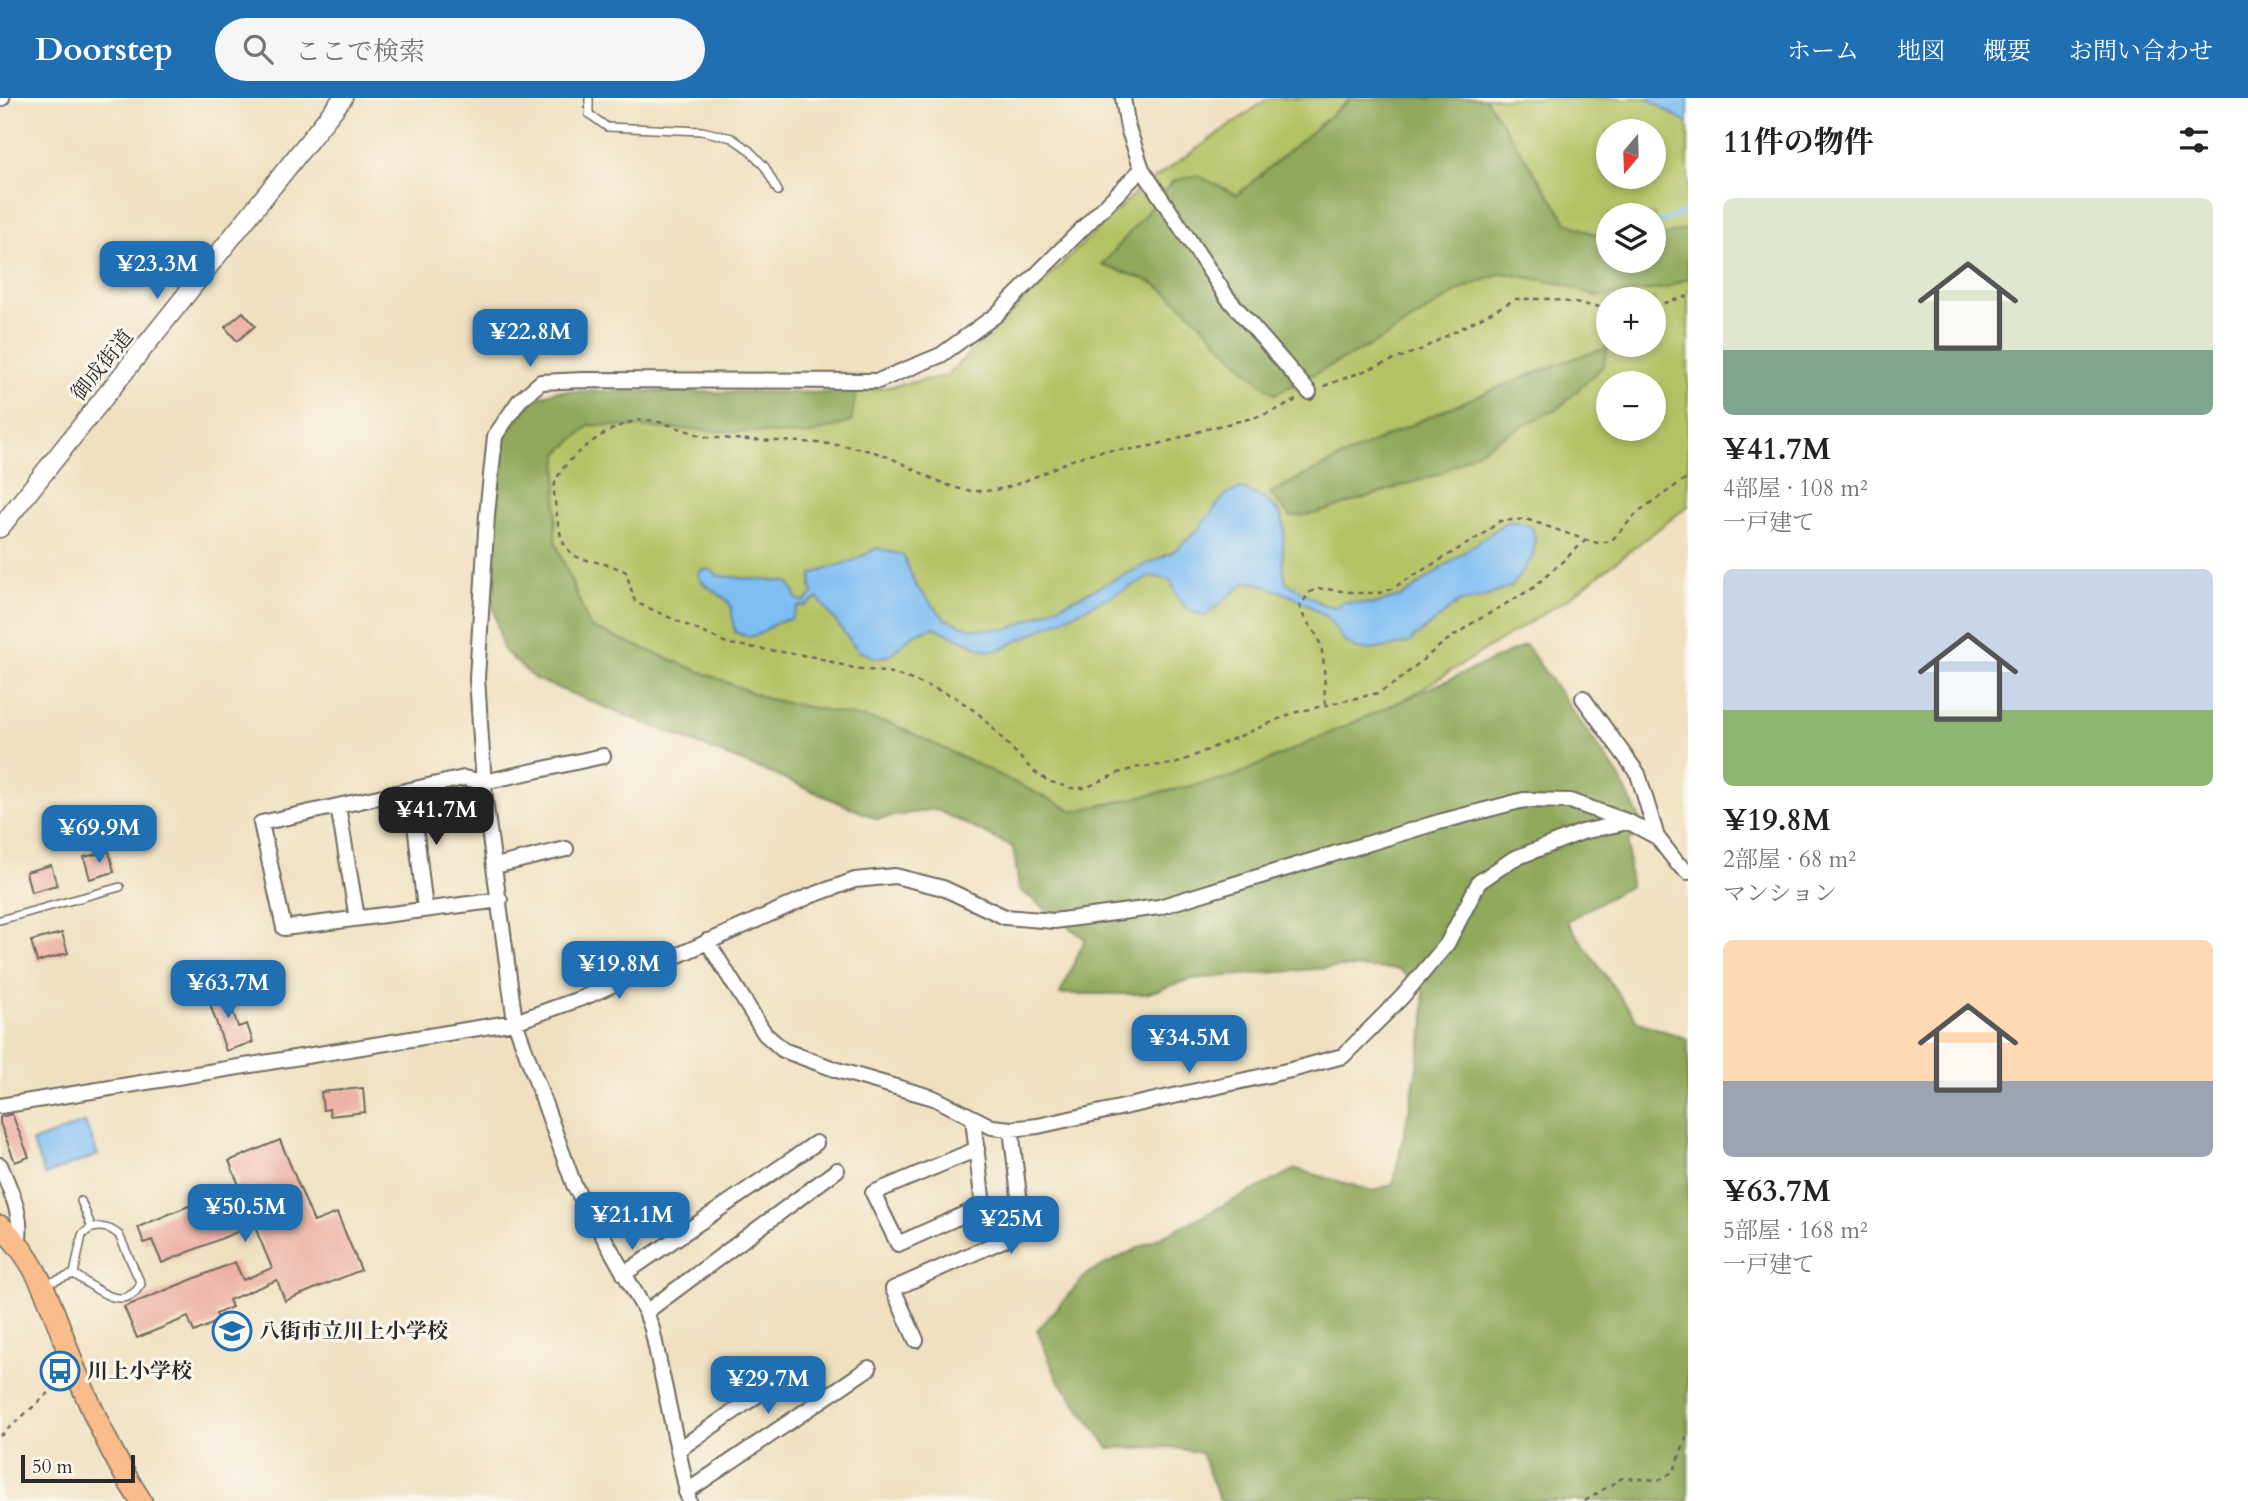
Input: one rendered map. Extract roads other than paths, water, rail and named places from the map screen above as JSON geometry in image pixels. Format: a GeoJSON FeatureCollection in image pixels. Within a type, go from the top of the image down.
{"type":"FeatureCollection","features":[{"type":"Feature","properties":{"kind":"main road"},"geometry":{"type":"LineString","coordinates":[[0,1226],[30,1262],[100,1430],[141,1501]]}},
{"type":"Feature","properties":{"kind":"street","name":"御成街道"},"geometry":{"type":"LineString","coordinates":[[0,528],[200,288],[343,98]]}},
{"type":"Feature","properties":{"kind":"street"},"geometry":{"type":"LineString","coordinates":[[1123,98],[1128,128],[1142,169],[1227,297],[1309,392]]}},
{"type":"Feature","properties":{"kind":"street"},"geometry":{"type":"LineString","coordinates":[[869,1368],[687,1497],[652,1329],[646,1312],[574,1185],[515,1022],[484,782],[477,678],[486,514],[495,436],[519,401],[541,382],[878,381],[942,355],[996,315],[1142,169]]}},
{"type":"Feature","properties":{"kind":"street"},"geometry":{"type":"LineString","coordinates":[[1583,698],[1638,774],[1657,837],[1677,863],[1688,872]]}},
{"type":"Feature","properties":{"kind":"street"},"geometry":{"type":"LineString","coordinates":[[500,900],[284,928],[261,823],[464,778],[484,782],[603,756]]}},
{"type":"Feature","properties":{"kind":"street"},"geometry":{"type":"LineString","coordinates":[[411,790],[425,909]]}},
{"type":"Feature","properties":{"kind":"street"},"geometry":{"type":"LineString","coordinates":[[0,1106],[515,1022],[585,997],[707,941],[785,909],[810,895],[855,880],[895,876],[943,888],[1005,917],[1054,921],[1159,907],[1413,830],[1524,800],[1570,801],[1629,822],[1657,837]]}},
{"type":"Feature","properties":{"kind":"street"},"geometry":{"type":"LineString","coordinates":[[338,806],[357,918]]}},
{"type":"Feature","properties":{"kind":"street"},"geometry":{"type":"LineString","coordinates":[[707,941],[765,1034],[783,1049],[837,1070],[934,1098],[992,1127],[1012,1129],[1038,1126],[1343,1056],[1402,997],[1447,944],[1479,882],[1513,859],[1582,832],[1629,822]]}},
{"type":"Feature","properties":{"kind":"street"},"geometry":{"type":"LineString","coordinates":[[495,866],[566,849]]}},
{"type":"Feature","properties":{"kind":"street"},"geometry":{"type":"LineString","coordinates":[[973,1119],[977,1149],[983,1206],[898,1244],[873,1193],[977,1149]]}},
{"type":"Feature","properties":{"kind":"street"},"geometry":{"type":"LineString","coordinates":[[916,1340],[893,1289],[1008,1238],[1018,1230],[1022,1221],[1012,1129]]}},
{"type":"Feature","properties":{"kind":"street"},"geometry":{"type":"LineString","coordinates":[[624,1274],[816,1143]]}},
{"type":"Feature","properties":{"kind":"street"},"geometry":{"type":"LineString","coordinates":[[0,1165],[19,1213],[21,1230],[18,1245]]}},
{"type":"Feature","properties":{"kind":"street"},"geometry":{"type":"LineString","coordinates":[[646,1312],[837,1170]]}},
{"type":"Feature","properties":{"kind":"street"},"geometry":{"type":"LineString","coordinates":[[677,1450],[795,1368]]}},
{"type":"Feature","properties":{"kind":"lane"},"geometry":{"type":"LineString","coordinates":[[589,98],[589,114],[607,127],[702,131],[732,138],[749,150],[765,167],[778,191]]}},
{"type":"Feature","properties":{"kind":"lane"},"geometry":{"type":"LineString","coordinates":[[0,920],[120,887]]}},
{"type":"Feature","properties":{"kind":"lane"},"geometry":{"type":"LineString","coordinates":[[81,1201],[92,1228]]}},
{"type":"Feature","properties":{"kind":"lane"},"geometry":{"type":"LineString","coordinates":[[92,1228],[113,1230],[118,1235],[141,1284],[139,1289],[124,1298],[112,1299],[74,1274],[82,1235],[92,1228]]}},
{"type":"Feature","properties":{"kind":"lane"},"geometry":{"type":"LineString","coordinates":[[42,1286],[74,1274]]}},
{"type":"Feature","properties":{"kind":"water"},"geometry":{"type":"Polygon","coordinates":[[[1647,98],[1688,98],[1688,123],[1685,122],[1647,98]]]}},
{"type":"Feature","properties":{"kind":"water"},"geometry":{"type":"Polygon","coordinates":[[[1242,489],[1275,507],[1281,516],[1284,526],[1283,565],[1286,582],[1322,604],[1335,607],[1344,602],[1374,604],[1403,596],[1506,522],[1518,522],[1532,527],[1535,539],[1533,556],[1512,586],[1485,597],[1459,602],[1408,643],[1372,650],[1357,649],[1344,641],[1329,619],[1301,600],[1261,584],[1246,582],[1205,616],[1182,604],[1171,580],[1152,576],[999,650],[987,651],[934,627],[913,635],[890,655],[876,658],[858,651],[818,598],[805,606],[798,606],[791,619],[775,624],[758,635],[745,636],[735,632],[730,605],[704,583],[698,574],[703,569],[711,570],[719,576],[788,582],[796,599],[804,602],[814,593],[811,588],[812,574],[854,560],[877,548],[903,555],[916,586],[945,619],[972,629],[1010,629],[1173,552],[1197,531],[1226,494],[1242,489]]]}},
{"type":"Feature","properties":{"kind":"water"},"geometry":{"type":"Polygon","coordinates":[[[85,1122],[98,1155],[45,1175],[32,1142],[85,1122]]]}},
{"type":"Feature","properties":{"kind":"waterway"},"geometry":{"type":"LineString","coordinates":[[1666,219],[1688,211]]}},
{"type":"Feature","properties":{"kind":"place","name":"八街市立川上小学校"},"geometry":{"type":"Point","coordinates":[232,1331]}},
{"type":"Feature","properties":{"kind":"place","name":"川上小学校"},"geometry":{"type":"Point","coordinates":[60,1371]}}]}
